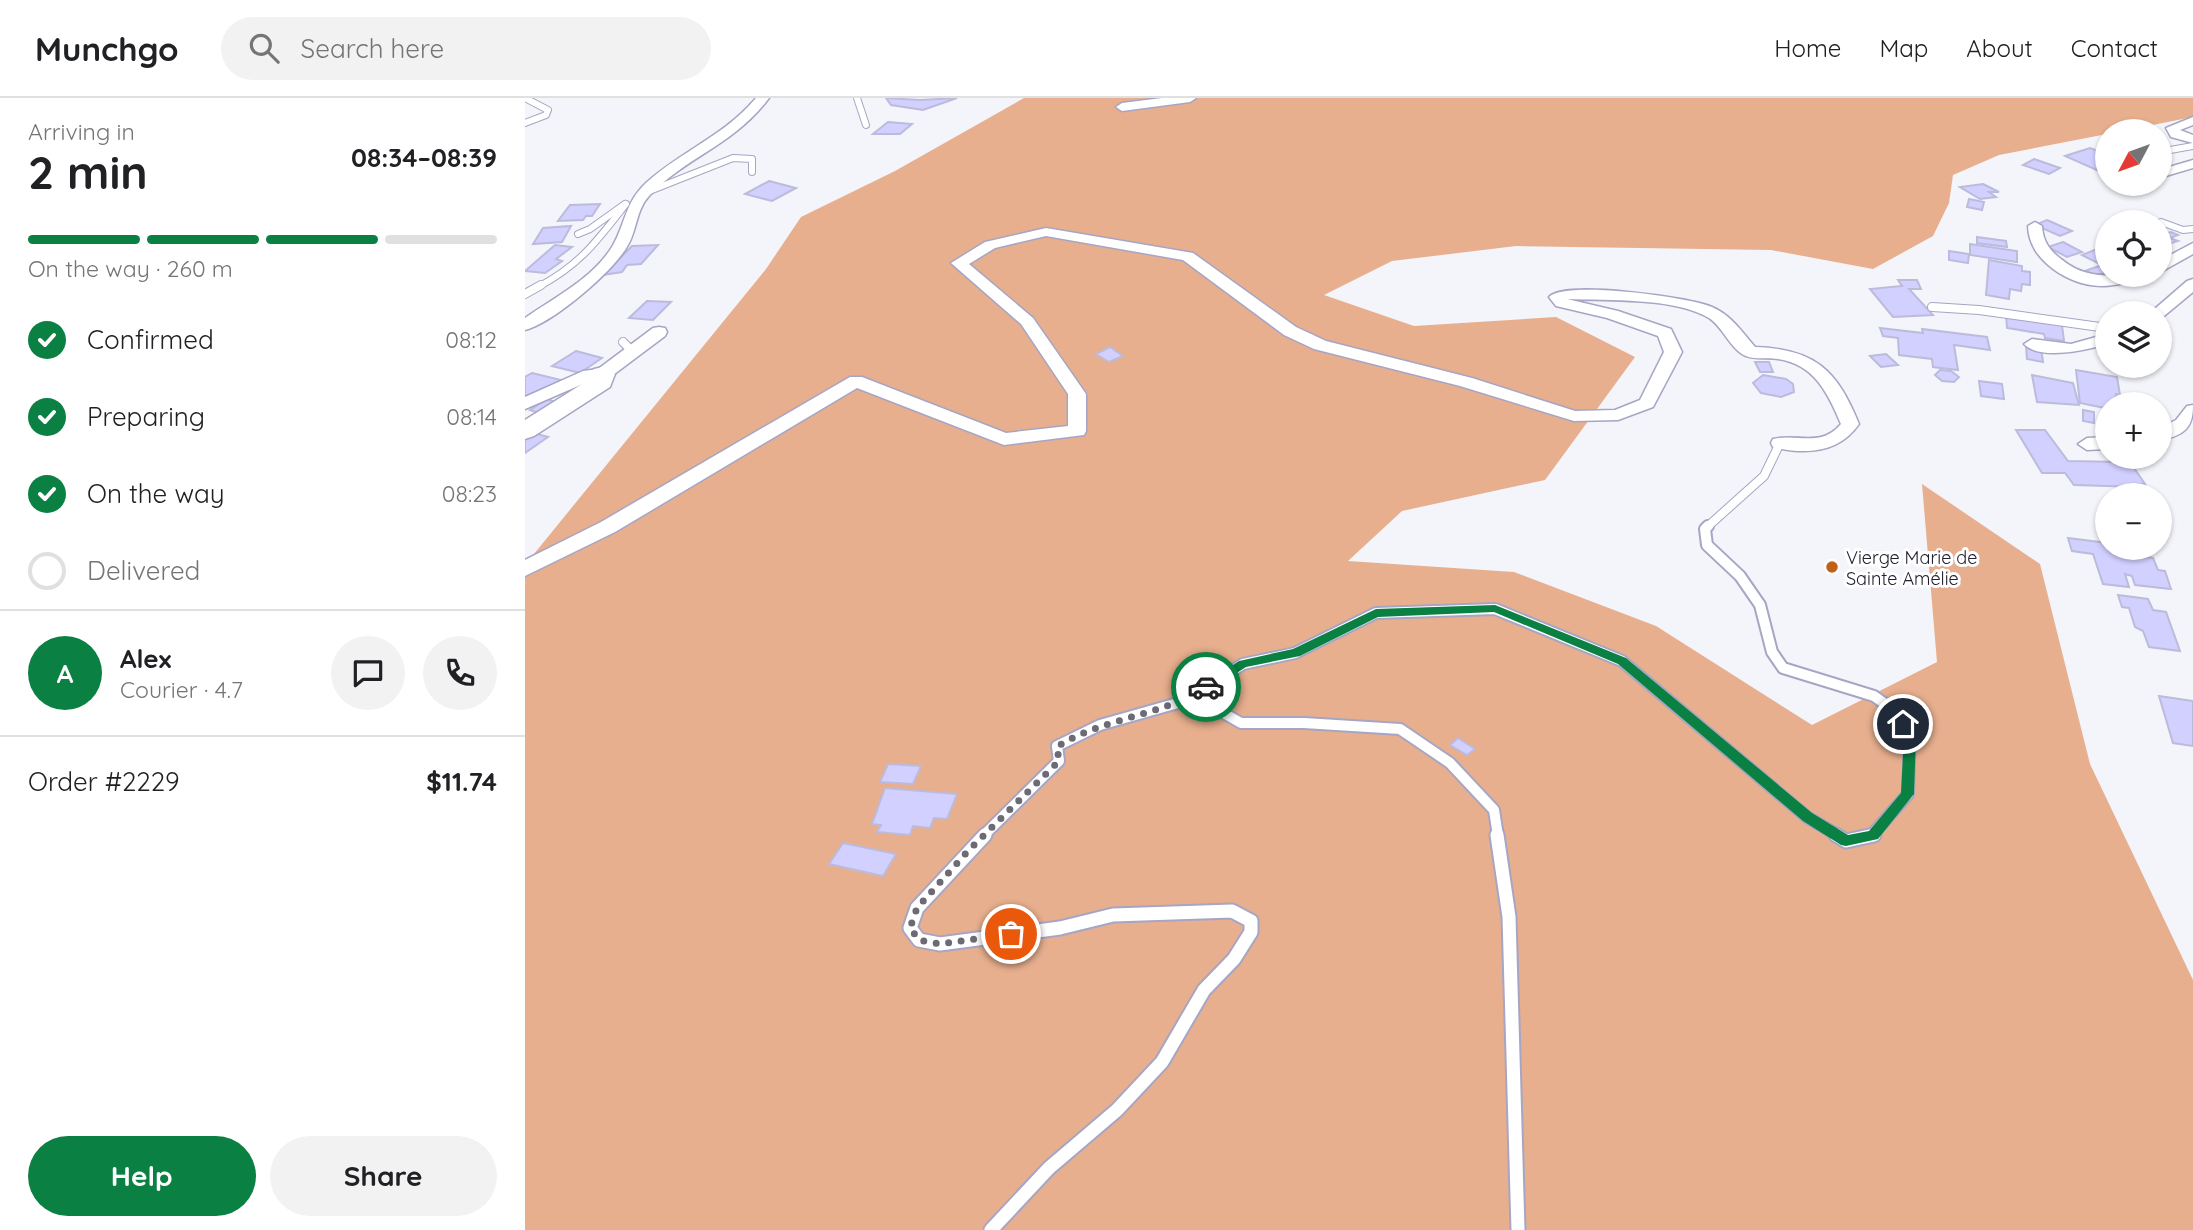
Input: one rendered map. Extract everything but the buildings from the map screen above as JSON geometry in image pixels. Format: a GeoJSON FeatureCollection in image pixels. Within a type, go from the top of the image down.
{"type":"FeatureCollection","features":[{"type":"Feature","properties":{"kind":"street"},"geometry":{"type":"LineString","coordinates":[[525,325],[585,285],[602,268],[620,245],[637,199],[739,125],[763,98]]}},
{"type":"Feature","properties":{"kind":"street"},"geometry":{"type":"LineString","coordinates":[[1122,107],[1191,98]]}},
{"type":"Feature","properties":{"kind":"street"},"geometry":{"type":"LineString","coordinates":[[2193,121],[2172,128],[2176,134],[2193,139]]}},
{"type":"Feature","properties":{"kind":"street"},"geometry":{"type":"LineString","coordinates":[[2172,170],[2193,164]]}},
{"type":"Feature","properties":{"kind":"street"},"geometry":{"type":"LineString","coordinates":[[2035,226],[2035,240],[2044,253],[2066,273],[2078,279],[2095,281]]}},
{"type":"Feature","properties":{"kind":"street"},"geometry":{"type":"LineString","coordinates":[[525,569],[607,527],[856,381],[1004,439],[1077,431],[1077,394],[1027,321],[959,263],[990,245],[1046,232],[1188,256],[1290,331],[1320,345],[1466,382],[1574,416],[1618,415],[1647,403],[1673,352],[1665,333],[1612,314],[1562,303],[1556,297],[1563,294],[1626,298],[1691,307],[1716,315],[1750,352],[1777,352],[1798,356],[1814,366],[1831,384],[1850,424],[1842,437],[1826,444],[1780,443]]}},
{"type":"Feature","properties":{"kind":"street"},"geometry":{"type":"LineString","coordinates":[[2172,260],[2193,248]]}},
{"type":"Feature","properties":{"kind":"street"},"geometry":{"type":"LineString","coordinates":[[2172,301],[2193,284]]}},
{"type":"Feature","properties":{"kind":"street"},"geometry":{"type":"LineString","coordinates":[[525,431],[601,382],[605,378],[604,374],[628,347],[659,332]]}},
{"type":"Feature","properties":{"kind":"street"},"geometry":{"type":"LineString","coordinates":[[2032,344],[2071,349],[2095,342]]}},
{"type":"Feature","properties":{"kind":"street"},"geometry":{"type":"LineString","coordinates":[[525,404],[589,375],[604,374]]}},
{"type":"Feature","properties":{"kind":"street"},"geometry":{"type":"LineString","coordinates":[[2172,429],[2182,424],[2193,410]]}},
{"type":"Feature","properties":{"kind":"street"},"geometry":{"type":"LineString","coordinates":[[2087,444],[2095,444]]}},
{"type":"Feature","properties":{"kind":"lane"},"geometry":{"type":"LineString","coordinates":[[525,98],[548,110],[546,115],[525,123]]}},
{"type":"Feature","properties":{"kind":"lane"},"geometry":{"type":"LineString","coordinates":[[857,98],[866,125]]}},
{"type":"Feature","properties":{"kind":"lane"},"geometry":{"type":"LineString","coordinates":[[2172,150],[2193,146]]}},
{"type":"Feature","properties":{"kind":"lane"},"geometry":{"type":"LineString","coordinates":[[578,234],[586,233],[612,210],[733,158],[752,159],[752,172]]}},
{"type":"Feature","properties":{"kind":"lane"},"geometry":{"type":"LineString","coordinates":[[525,294],[557,277],[587,254],[637,199]]}},
{"type":"Feature","properties":{"kind":"lane"},"geometry":{"type":"LineString","coordinates":[[2172,226],[2183,230],[2193,229]]}},
{"type":"Feature","properties":{"kind":"lane"},"geometry":{"type":"LineString","coordinates":[[1932,306],[1958,307],[2095,326]]}},
{"type":"Feature","properties":{"kind":"lane"},"geometry":{"type":"LineString","coordinates":[[991,1230],[1049,1168],[1117,1110],[1162,1062],[1204,990],[1234,959],[1251,932],[1251,921],[1232,911],[1113,915],[1060,928],[940,944],[919,940],[910,928],[917,908],[968,851],[1059,761],[1057,747],[1100,725],[1185,701],[1243,664],[1296,653],[1376,613],[1495,609],[1622,661],[1807,817],[1846,841],[1873,836],[1907,794],[1910,736],[1895,711],[1874,696],[1783,668],[1772,652],[1760,605],[1740,576],[1707,545],[1705,529],[1764,476],[1780,443]]}},
{"type":"Feature","properties":{"kind":"lane"},"geometry":{"type":"LineString","coordinates":[[1185,701],[1220,711],[1241,723],[1304,723],[1400,729],[1450,763],[1494,810],[1509,917],[1518,1230]]}},
{"type":"Feature","properties":{"kind":"shaded area"},"geometry":{"type":"Polygon","coordinates":[[[1024,98],[2193,98],[2193,117],[2172,121],[2172,119],[2095,119],[2095,136],[1999,155],[1953,175],[1949,203],[1933,236],[1873,269],[1771,250],[1516,246],[1392,261],[1324,295],[1414,326],[1556,317],[1635,357],[1545,480],[1402,511],[1348,561],[1514,572],[1656,626],[1812,725],[1937,662],[1922,484],[2040,564],[2090,764],[2193,980],[2193,1230],[525,1230],[525,565],[766,269],[801,217],[895,171],[1024,98]]]}},
{"type":"Feature","properties":{"kind":"way so far"},"geometry":{"type":"LineString","coordinates":[[1011,934],[940,944],[919,940],[910,928],[917,908],[968,851],[1059,761],[1057,747],[1100,725],[1185,701],[1206,687]]}},
{"type":"Feature","properties":{"kind":"place","name":"Vierge Marie de Sainte Amélie"},"geometry":{"type":"Point","coordinates":[1832,567]}},
{"type":"Feature","properties":{"kind":"route"},"geometry":{"type":"LineString","coordinates":[[1206,687],[1243,664],[1296,653],[1376,613],[1495,609],[1622,661],[1807,817],[1846,841],[1873,836],[1907,794],[1910,736],[1903,724]]}}]}
